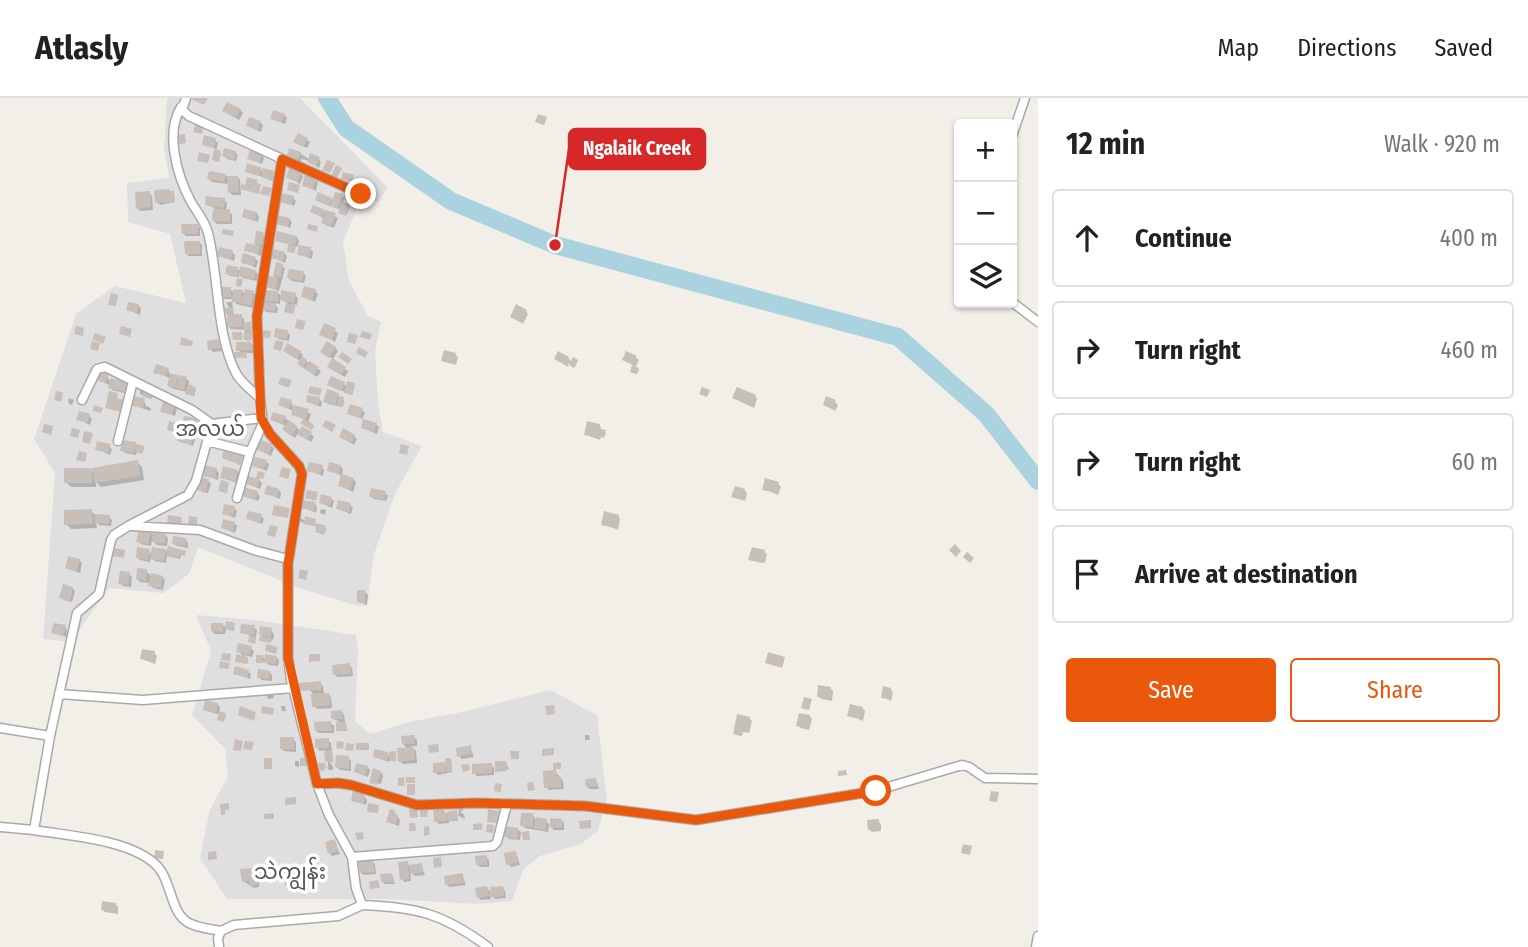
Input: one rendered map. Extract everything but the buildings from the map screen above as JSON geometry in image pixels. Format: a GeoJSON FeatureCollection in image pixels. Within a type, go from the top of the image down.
{"type":"FeatureCollection","features":[{"type":"Feature","properties":{"kind":"street"},"geometry":{"type":"LineString","coordinates":[[186,98],[174,121],[175,151],[179,169],[184,187],[208,233],[227,347],[237,374],[260,398]]}},
{"type":"Feature","properties":{"kind":"street"},"geometry":{"type":"LineString","coordinates":[[1017,121],[1025,98]]}},
{"type":"Feature","properties":{"kind":"street"},"geometry":{"type":"LineString","coordinates":[[181,107],[189,116],[361,194]]}},
{"type":"Feature","properties":{"kind":"street"},"geometry":{"type":"LineString","coordinates":[[237,498],[262,421],[257,316],[282,159]]}},
{"type":"Feature","properties":{"kind":"street"},"geometry":{"type":"LineString","coordinates":[[1017,306],[1038,321]]}},
{"type":"Feature","properties":{"kind":"street"},"geometry":{"type":"LineString","coordinates":[[82,400],[97,369],[101,367],[192,410],[212,424],[262,421]]}},
{"type":"Feature","properties":{"kind":"street"},"geometry":{"type":"LineString","coordinates":[[118,441],[133,381]]}},
{"type":"Feature","properties":{"kind":"street"},"geometry":{"type":"LineString","coordinates":[[262,421],[299,466],[302,474],[288,559],[288,658],[317,784],[329,815],[352,857],[356,888],[362,905]]}},
{"type":"Feature","properties":{"kind":"street"},"geometry":{"type":"LineString","coordinates":[[34,830],[50,736],[78,612],[82,606],[96,598],[114,535],[188,495],[196,481],[212,424]]}},
{"type":"Feature","properties":{"kind":"street"},"geometry":{"type":"LineString","coordinates":[[207,441],[250,452]]}},
{"type":"Feature","properties":{"kind":"street"},"geometry":{"type":"LineString","coordinates":[[130,525],[200,530],[288,559]]}},
{"type":"Feature","properties":{"kind":"street"},"geometry":{"type":"LineString","coordinates":[[63,679],[70,694]]}},
{"type":"Feature","properties":{"kind":"street"},"geometry":{"type":"LineString","coordinates":[[59,694],[143,700],[293,688]]}},
{"type":"Feature","properties":{"kind":"street"},"geometry":{"type":"LineString","coordinates":[[0,728],[50,736]]}},
{"type":"Feature","properties":{"kind":"street"},"geometry":{"type":"LineString","coordinates":[[317,784],[351,785],[417,805],[454,803],[585,806],[696,820],[876,791],[962,765],[970,767],[985,778],[1038,779]]}},
{"type":"Feature","properties":{"kind":"street"},"geometry":{"type":"LineString","coordinates":[[352,857],[493,846],[497,842],[507,804]]}},
{"type":"Feature","properties":{"kind":"street"},"geometry":{"type":"LineString","coordinates":[[0,827],[34,830],[105,843],[139,853],[164,874],[182,918],[195,925],[221,931],[233,925],[338,916],[362,905],[406,908],[432,913],[453,923],[488,947]]}},
{"type":"Feature","properties":{"kind":"street"},"geometry":{"type":"LineString","coordinates":[[219,947],[218,938],[221,931]]}},
{"type":"Feature","properties":{"kind":"street"},"geometry":{"type":"LineString","coordinates":[[1036,947],[1038,936]]}},
{"type":"Feature","properties":{"kind":"shaded area"},"geometry":{"type":"Polygon","coordinates":[[[167,98],[300,98],[388,188],[378,202],[370,199],[357,208],[343,242],[349,281],[368,316],[381,322],[375,352],[383,432],[422,446],[395,494],[374,554],[367,606],[355,605],[299,588],[198,547],[189,574],[163,593],[109,588],[71,642],[43,639],[55,473],[34,439],[76,314],[115,286],[186,303],[170,234],[128,222],[127,183],[169,178],[164,149],[167,98]]]}},
{"type":"Feature","properties":{"kind":"shaded area"},"geometry":{"type":"Polygon","coordinates":[[[196,615],[255,620],[356,635],[358,652],[355,721],[370,734],[409,722],[550,690],[597,715],[607,800],[598,831],[581,844],[540,856],[523,870],[512,901],[477,904],[386,899],[227,899],[200,858],[209,812],[228,776],[225,749],[192,715],[211,651],[196,615]]]}},
{"type":"Feature","properties":{"kind":"waterway"},"geometry":{"type":"LineString","coordinates":[[327,98],[346,128],[451,201],[555,245],[898,337],[986,414],[1038,481]]}},
{"type":"Feature","properties":{"kind":"place","name":"Ngalaik Creek"},"geometry":{"type":"Point","coordinates":[555,245]}},
{"type":"Feature","properties":{"kind":"district","name":"အလယ်"},"geometry":{"type":"Point","coordinates":[210,429]}},
{"type":"Feature","properties":{"kind":"district","name":"သဲကျွန်း"},"geometry":{"type":"Point","coordinates":[290,872]}},
{"type":"Feature","properties":{"kind":"route"},"geometry":{"type":"LineString","coordinates":[[361,194],[282,159],[257,316],[261,418],[270,434],[299,466],[302,474],[291,534],[286,624],[291,680],[317,784],[351,785],[417,805],[478,803],[585,806],[696,820],[876,791]]}}]}
